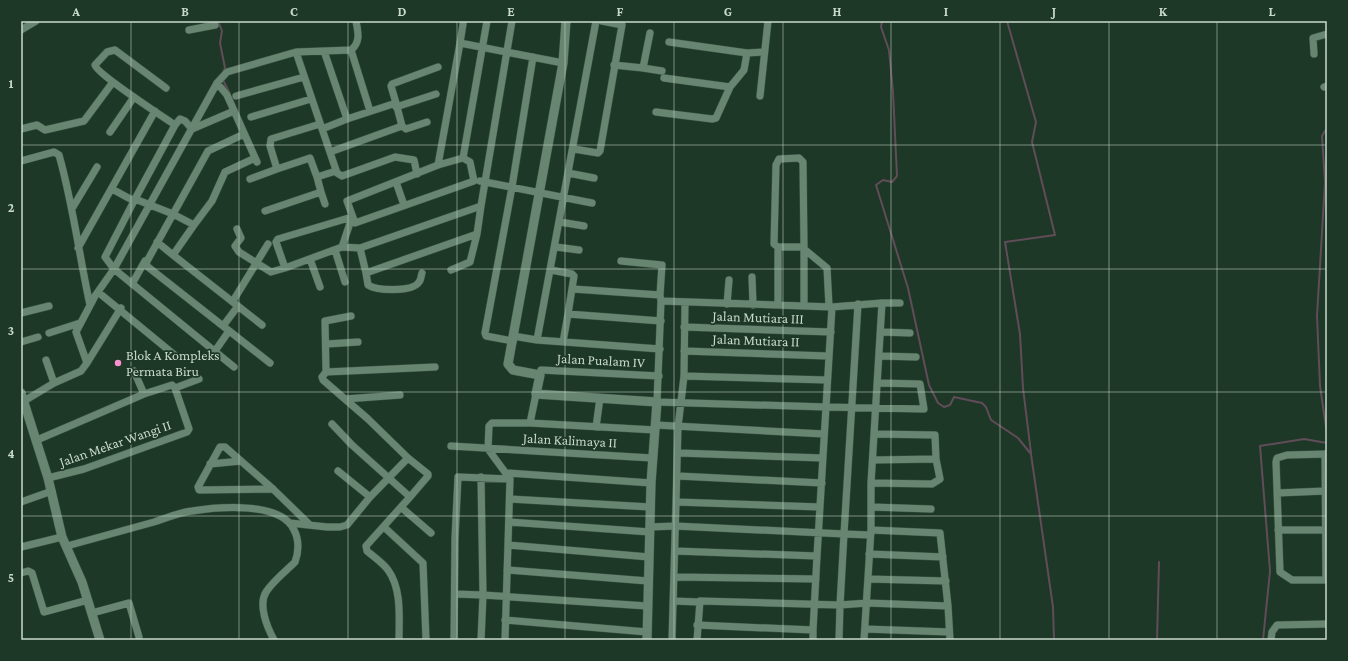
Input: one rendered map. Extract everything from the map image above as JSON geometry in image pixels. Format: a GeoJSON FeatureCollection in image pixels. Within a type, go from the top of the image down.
{"type":"FeatureCollection","features":[{"type":"Feature","properties":{"kind":"street"},"geometry":{"type":"LineString","coordinates":[[87,363],[76,336],[80,323],[98,292],[114,269],[148,204],[217,83],[225,74],[296,52],[351,50],[357,45],[358,41],[356,21]]}},
{"type":"Feature","properties":{"kind":"street"},"geometry":{"type":"LineString","coordinates":[[463,158],[487,21]]}},
{"type":"Feature","properties":{"kind":"street"},"geometry":{"type":"LineString","coordinates":[[451,270],[470,262],[477,234],[512,21]]}},
{"type":"Feature","properties":{"kind":"street"},"geometry":{"type":"LineString","coordinates":[[530,423],[541,373],[516,371],[508,367],[563,62],[566,21]]}},
{"type":"Feature","properties":{"kind":"street"},"geometry":{"type":"LineString","coordinates":[[537,340],[556,247],[596,21]]}},
{"type":"Feature","properties":{"kind":"street"},"geometry":{"type":"LineString","coordinates":[[574,149],[598,153],[600,151],[622,23],[602,21]]}},
{"type":"Feature","properties":{"kind":"street"},"geometry":{"type":"LineString","coordinates":[[760,96],[768,21]]}},
{"type":"Feature","properties":{"kind":"street"},"geometry":{"type":"LineString","coordinates":[[21,30],[34,22]]}},
{"type":"Feature","properties":{"kind":"street"},"geometry":{"type":"LineString","coordinates":[[189,30],[196,24],[215,25]]}},
{"type":"Feature","properties":{"kind":"street"},"geometry":{"type":"LineString","coordinates":[[438,166],[463,24]]}},
{"type":"Feature","properties":{"kind":"street"},"geometry":{"type":"LineString","coordinates":[[643,68],[650,33]]}},
{"type":"Feature","properties":{"kind":"street"},"geometry":{"type":"LineString","coordinates":[[1314,54],[1314,38],[1327,34]]}},
{"type":"Feature","properties":{"kind":"street"},"geometry":{"type":"LineString","coordinates":[[669,42],[747,53],[764,52]]}},
{"type":"Feature","properties":{"kind":"street"},"geometry":{"type":"LineString","coordinates":[[460,43],[563,62]]}},
{"type":"Feature","properties":{"kind":"street"},"geometry":{"type":"LineString","coordinates":[[166,88],[114,50],[108,52],[95,66],[96,69],[113,82],[174,125]]}},
{"type":"Feature","properties":{"kind":"street"},"geometry":{"type":"LineString","coordinates":[[351,50],[370,111]]}},
{"type":"Feature","properties":{"kind":"street"},"geometry":{"type":"LineString","coordinates":[[324,51],[347,119]]}},
{"type":"Feature","properties":{"kind":"street"},"geometry":{"type":"LineString","coordinates":[[296,52],[336,171],[342,176],[398,156],[414,160],[417,174]]}},
{"type":"Feature","properties":{"kind":"street"},"geometry":{"type":"LineString","coordinates":[[656,112],[715,119],[730,87],[744,72],[747,53]]}},
{"type":"Feature","properties":{"kind":"street"},"geometry":{"type":"LineString","coordinates":[[533,57],[512,187],[485,334],[486,336],[660,349]]}},
{"type":"Feature","properties":{"kind":"street"},"geometry":{"type":"LineString","coordinates":[[614,65],[643,68],[663,75],[730,87]]}},
{"type":"Feature","properties":{"kind":"street"},"geometry":{"type":"LineString","coordinates":[[427,122],[406,129],[402,126],[390,86],[438,67]]}},
{"type":"Feature","properties":{"kind":"street"},"geometry":{"type":"LineString","coordinates":[[236,96],[304,76]]}},
{"type":"Feature","properties":{"kind":"street"},"geometry":{"type":"LineString","coordinates":[[21,129],[37,125],[46,130],[84,121],[113,82]]}},
{"type":"Feature","properties":{"kind":"street"},"geometry":{"type":"LineString","coordinates":[[173,255],[211,203],[225,172],[256,160],[227,95],[217,83]]}},
{"type":"Feature","properties":{"kind":"street"},"geometry":{"type":"LineString","coordinates":[[277,169],[270,146],[270,140],[347,119],[370,111],[436,94]]}},
{"type":"Feature","properties":{"kind":"street"},"geometry":{"type":"LineString","coordinates":[[110,132],[134,97]]}},
{"type":"Feature","properties":{"kind":"street"},"geometry":{"type":"LineString","coordinates":[[251,118],[312,99]]}},
{"type":"Feature","properties":{"kind":"street"},"geometry":{"type":"LineString","coordinates":[[78,248],[155,111]]}},
{"type":"Feature","properties":{"kind":"street"},"geometry":{"type":"LineString","coordinates":[[192,129],[234,111]]}},
{"type":"Feature","properties":{"kind":"street"},"geometry":{"type":"LineString","coordinates":[[192,129],[180,119],[174,125],[105,257],[114,269],[234,367]]}},
{"type":"Feature","properties":{"kind":"street"},"geometry":{"type":"LineString","coordinates":[[330,152],[402,126]]}},
{"type":"Feature","properties":{"kind":"street"},"geometry":{"type":"LineString","coordinates":[[132,284],[208,151],[244,134]]}},
{"type":"Feature","properties":{"kind":"street"},"geometry":{"type":"LineString","coordinates":[[21,161],[54,152],[58,153],[73,207],[78,248],[90,305]]}},
{"type":"Feature","properties":{"kind":"street"},"geometry":{"type":"LineString","coordinates":[[250,179],[310,158],[325,204]]}},
{"type":"Feature","properties":{"kind":"street"},"geometry":{"type":"LineString","coordinates":[[474,181],[470,162],[463,158],[347,201],[352,217],[356,223],[474,181],[485,181],[592,203]]}},
{"type":"Feature","properties":{"kind":"street"},"geometry":{"type":"LineString","coordinates":[[778,305],[778,247],[774,243],[776,162],[780,159],[799,158],[803,162],[804,166],[804,306]]}},
{"type":"Feature","properties":{"kind":"street"},"geometry":{"type":"LineString","coordinates":[[73,207],[97,167]]}},
{"type":"Feature","properties":{"kind":"street"},"geometry":{"type":"LineString","coordinates":[[317,177],[336,171]]}},
{"type":"Feature","properties":{"kind":"street"},"geometry":{"type":"LineString","coordinates":[[568,174],[594,178]]}},
{"type":"Feature","properties":{"kind":"street"},"geometry":{"type":"LineString","coordinates":[[396,182],[404,205]]}},
{"type":"Feature","properties":{"kind":"street"},"geometry":{"type":"LineString","coordinates":[[112,189],[135,200],[173,214],[194,225]]}},
{"type":"Feature","properties":{"kind":"street"},"geometry":{"type":"LineString","coordinates":[[265,211],[321,192]]}},
{"type":"Feature","properties":{"kind":"street"},"geometry":{"type":"LineString","coordinates":[[237,229],[241,238],[236,244],[236,250],[272,272],[342,247],[360,248],[481,206]]}},
{"type":"Feature","properties":{"kind":"street"},"geometry":{"type":"LineString","coordinates":[[342,247],[352,217]]}},
{"type":"Feature","properties":{"kind":"street"},"geometry":{"type":"LineString","coordinates":[[285,268],[276,242],[278,239],[352,217]]}},
{"type":"Feature","properties":{"kind":"street"},"geometry":{"type":"LineString","coordinates":[[560,222],[584,226]]}},
{"type":"Feature","properties":{"kind":"street"},"geometry":{"type":"LineString","coordinates":[[366,272],[477,234]]}},
{"type":"Feature","properties":{"kind":"street"},"geometry":{"type":"LineString","coordinates":[[157,242],[262,326]]}},
{"type":"Feature","properties":{"kind":"street"},"geometry":{"type":"LineString","coordinates":[[215,351],[235,304],[256,263],[268,244]]}},
{"type":"Feature","properties":{"kind":"street"},"geometry":{"type":"LineString","coordinates":[[556,247],[579,250]]}},
{"type":"Feature","properties":{"kind":"street"},"geometry":{"type":"LineString","coordinates":[[778,247],[804,248],[827,268],[830,306],[830,332],[813,640]]}},
{"type":"Feature","properties":{"kind":"street"},"geometry":{"type":"LineString","coordinates":[[360,248],[368,285],[372,288],[382,290],[400,289],[416,285],[420,282],[422,273]]}},
{"type":"Feature","properties":{"kind":"street"},"geometry":{"type":"LineString","coordinates":[[335,250],[345,282]]}},
{"type":"Feature","properties":{"kind":"street"},"geometry":{"type":"LineString","coordinates":[[310,258],[320,287]]}},
{"type":"Feature","properties":{"kind":"street"},"geometry":{"type":"LineString","coordinates":[[145,261],[148,267],[270,363]]}},
{"type":"Feature","properties":{"kind":"street"},"geometry":{"type":"LineString","coordinates":[[505,620],[647,636],[650,507],[652,458],[659,376],[662,265],[621,261]]}},
{"type":"Feature","properties":{"kind":"street"},"geometry":{"type":"LineString","coordinates":[[551,270],[574,274],[573,289],[563,342]]}},
{"type":"Feature","properties":{"kind":"street"},"geometry":{"type":"LineString","coordinates":[[752,277],[753,304]]}},
{"type":"Feature","properties":{"kind":"street"},"geometry":{"type":"LineString","coordinates":[[727,304],[729,280]]}},
{"type":"Feature","properties":{"kind":"street"},"geometry":{"type":"LineString","coordinates":[[573,289],[661,298],[685,302],[727,304],[830,306],[900,303]]}},
{"type":"Feature","properties":{"kind":"street"},"geometry":{"type":"LineString","coordinates":[[98,292],[121,308],[177,357]]}},
{"type":"Feature","properties":{"kind":"street"},"geometry":{"type":"LineString","coordinates":[[672,640],[678,476],[678,426],[684,376],[685,302]]}},
{"type":"Feature","properties":{"kind":"street"},"geometry":{"type":"LineString","coordinates":[[864,640],[866,629],[871,533],[871,482],[880,356],[882,303]]}},
{"type":"Feature","properties":{"kind":"street"},"geometry":{"type":"LineString","coordinates":[[839,640],[858,304]]}},
{"type":"Feature","properties":{"kind":"street"},"geometry":{"type":"LineString","coordinates":[[21,313],[49,306]]}},
{"type":"Feature","properties":{"kind":"street"},"geometry":{"type":"LineString","coordinates":[[100,640],[88,600],[62,537],[52,491],[37,440],[22,400],[81,371],[121,308]]}},
{"type":"Feature","properties":{"kind":"street"},"geometry":{"type":"LineString","coordinates":[[568,314],[661,321]]}},
{"type":"Feature","properties":{"kind":"street"},"geometry":{"type":"LineString","coordinates":[[350,316],[326,320],[326,372],[322,377],[323,380],[345,398],[408,458],[428,474],[428,476],[402,508],[366,546],[366,549],[388,569],[395,581],[398,598],[399,640]]}},
{"type":"Feature","properties":{"kind":"street"},"geometry":{"type":"LineString","coordinates":[[49,332],[80,323]]}},
{"type":"Feature","properties":{"kind":"street","name":"Jalan Mutiara III"},"geometry":{"type":"LineString","coordinates":[[684,328],[830,332]]}},
{"type":"Feature","properties":{"kind":"street"},"geometry":{"type":"LineString","coordinates":[[881,332],[910,333]]}},
{"type":"Feature","properties":{"kind":"street"},"geometry":{"type":"LineString","coordinates":[[21,342],[38,336]]}},
{"type":"Feature","properties":{"kind":"street"},"geometry":{"type":"LineString","coordinates":[[326,344],[358,342]]}},
{"type":"Feature","properties":{"kind":"street","name":"Jalan Mutiara II"},"geometry":{"type":"LineString","coordinates":[[684,351],[828,356]]}},
{"type":"Feature","properties":{"kind":"street"},"geometry":{"type":"LineString","coordinates":[[880,356],[916,357]]}},
{"type":"Feature","properties":{"kind":"street"},"geometry":{"type":"LineString","coordinates":[[46,360],[54,383]]}},
{"type":"Feature","properties":{"kind":"street"},"geometry":{"type":"LineString","coordinates":[[326,372],[435,367]]}},
{"type":"Feature","properties":{"kind":"street"},"geometry":{"type":"LineString","coordinates":[[134,371],[144,394]]}},
{"type":"Feature","properties":{"kind":"street","name":"Jalan Pualam IV"},"geometry":{"type":"LineString","coordinates":[[541,373],[659,376]]}},
{"type":"Feature","properties":{"kind":"street"},"geometry":{"type":"LineString","coordinates":[[684,376],[827,380]]}},
{"type":"Feature","properties":{"kind":"street"},"geometry":{"type":"LineString","coordinates":[[37,440],[144,394],[172,385],[175,388],[198,379]]}},
{"type":"Feature","properties":{"kind":"street"},"geometry":{"type":"LineString","coordinates":[[536,394],[681,403],[924,409],[920,384],[878,383]]}},
{"type":"Feature","properties":{"kind":"street","name":"Jalan Mekar Wangi II"},"geometry":{"type":"LineString","coordinates":[[48,478],[84,469],[189,431],[175,388]]}},
{"type":"Feature","properties":{"kind":"street"},"geometry":{"type":"LineString","coordinates":[[345,398],[400,395]]}},
{"type":"Feature","properties":{"kind":"street"},"geometry":{"type":"LineString","coordinates":[[596,426],[600,398]]}},
{"type":"Feature","properties":{"kind":"street"},"geometry":{"type":"LineString","coordinates":[[505,640],[510,499],[508,476],[488,449],[489,426],[492,423],[655,428],[678,426],[824,434]]}},
{"type":"Feature","properties":{"kind":"street"},"geometry":{"type":"LineString","coordinates":[[332,424],[410,497]]}},
{"type":"Feature","properties":{"kind":"street"},"geometry":{"type":"LineString","coordinates":[[871,482],[935,484],[940,480],[936,459],[935,435],[875,434]]}},
{"type":"Feature","properties":{"kind":"street","name":"Jalan Kalimaya II"},"geometry":{"type":"LineString","coordinates":[[451,446],[652,458]]}},
{"type":"Feature","properties":{"kind":"street"},"geometry":{"type":"LineString","coordinates":[[273,489],[199,490],[198,486],[220,447],[223,447],[273,489],[310,525]]}},
{"type":"Feature","properties":{"kind":"street"},"geometry":{"type":"LineString","coordinates":[[678,453],[823,458]]}},
{"type":"Feature","properties":{"kind":"street"},"geometry":{"type":"LineString","coordinates":[[1326,454],[1325,492],[1326,580],[1292,580],[1280,572],[1277,493],[1278,458],[1287,455],[1326,454]]}},
{"type":"Feature","properties":{"kind":"street"},"geometry":{"type":"LineString","coordinates":[[66,546],[191,511],[252,508],[271,511],[290,523],[340,527],[347,525],[370,497],[408,458]]}},
{"type":"Feature","properties":{"kind":"street"},"geometry":{"type":"LineString","coordinates":[[873,460],[936,459]]}},
{"type":"Feature","properties":{"kind":"street"},"geometry":{"type":"LineString","coordinates":[[210,464],[241,461]]}},
{"type":"Feature","properties":{"kind":"street"},"geometry":{"type":"LineString","coordinates":[[338,471],[370,497]]}},
{"type":"Feature","properties":{"kind":"street"},"geometry":{"type":"LineString","coordinates":[[454,640],[457,478],[459,476],[508,476],[651,483]]}},
{"type":"Feature","properties":{"kind":"street"},"geometry":{"type":"LineString","coordinates":[[678,476],[822,483]]}},
{"type":"Feature","properties":{"kind":"street"},"geometry":{"type":"LineString","coordinates":[[481,477],[484,595],[481,640]]}},
{"type":"Feature","properties":{"kind":"street"},"geometry":{"type":"LineString","coordinates":[[21,502],[52,491]]}},
{"type":"Feature","properties":{"kind":"street"},"geometry":{"type":"LineString","coordinates":[[1277,493],[1325,492]]}},
{"type":"Feature","properties":{"kind":"street"},"geometry":{"type":"LineString","coordinates":[[510,499],[650,507]]}},
{"type":"Feature","properties":{"kind":"street"},"geometry":{"type":"LineString","coordinates":[[676,502],[820,507]]}},
{"type":"Feature","properties":{"kind":"street"},"geometry":{"type":"LineString","coordinates":[[871,507],[931,509]]}},
{"type":"Feature","properties":{"kind":"street"},"geometry":{"type":"LineString","coordinates":[[402,508],[430,533]]}},
{"type":"Feature","properties":{"kind":"street"},"geometry":{"type":"LineString","coordinates":[[509,522],[650,529],[675,526],[844,534],[940,533],[946,581],[950,640]]}},
{"type":"Feature","properties":{"kind":"street"},"geometry":{"type":"LineString","coordinates":[[274,640],[265,615],[264,599],[266,591],[295,562],[298,556],[295,532],[290,523]]}},
{"type":"Feature","properties":{"kind":"street"},"geometry":{"type":"LineString","coordinates":[[384,527],[423,563],[426,640]]}},
{"type":"Feature","properties":{"kind":"street"},"geometry":{"type":"LineString","coordinates":[[1278,530],[1326,530]]}},
{"type":"Feature","properties":{"kind":"street"},"geometry":{"type":"LineString","coordinates":[[21,547],[62,537]]}},
{"type":"Feature","properties":{"kind":"street"},"geometry":{"type":"LineString","coordinates":[[508,545],[649,557]]}},
{"type":"Feature","properties":{"kind":"street"},"geometry":{"type":"LineString","coordinates":[[675,551],[817,556]]}},
{"type":"Feature","properties":{"kind":"street"},"geometry":{"type":"LineString","coordinates":[[869,554],[943,557]]}},
{"type":"Feature","properties":{"kind":"street"},"geometry":{"type":"LineString","coordinates":[[507,570],[648,581]]}},
{"type":"Feature","properties":{"kind":"street"},"geometry":{"type":"LineString","coordinates":[[21,573],[28,571],[32,574],[44,612],[88,600]]}},
{"type":"Feature","properties":{"kind":"street"},"geometry":{"type":"LineString","coordinates":[[675,577],[816,579]]}},
{"type":"Feature","properties":{"kind":"street"},"geometry":{"type":"LineString","coordinates":[[868,579],[946,581]]}},
{"type":"Feature","properties":{"kind":"street"},"geometry":{"type":"LineString","coordinates":[[455,594],[647,606]]}},
{"type":"Feature","properties":{"kind":"street"},"geometry":{"type":"LineString","coordinates":[[673,601],[814,605],[867,604],[948,606]]}},
{"type":"Feature","properties":{"kind":"street"},"geometry":{"type":"LineString","coordinates":[[697,640],[699,602]]}},
{"type":"Feature","properties":{"kind":"street"},"geometry":{"type":"LineString","coordinates":[[92,613],[130,603],[139,637]]}},
{"type":"Feature","properties":{"kind":"street"},"geometry":{"type":"LineString","coordinates":[[1271,640],[1272,632],[1277,624],[1327,624]]}},
{"type":"Feature","properties":{"kind":"street"},"geometry":{"type":"LineString","coordinates":[[697,625],[813,630]]}},
{"type":"Feature","properties":{"kind":"street"},"geometry":{"type":"LineString","coordinates":[[866,629],[949,632]]}},
{"type":"Feature","properties":{"kind":"waterway"},"geometry":{"type":"LineString","coordinates":[[218,21],[222,31],[220,43],[225,68],[223,72]]}},
{"type":"Feature","properties":{"kind":"waterway"},"geometry":{"type":"LineString","coordinates":[[882,21],[881,27],[889,50],[893,92],[897,176],[892,182],[883,180],[876,185],[908,288],[929,385],[938,403],[944,407],[950,405],[954,397],[982,403],[986,407],[991,420],[1018,438],[1031,454],[1053,607],[1054,640]]}},
{"type":"Feature","properties":{"kind":"waterway"},"geometry":{"type":"LineString","coordinates":[[1007,21],[1036,122],[1032,142],[1055,235],[1005,242],[1020,334],[1023,388],[1031,453]]}},
{"type":"Feature","properties":{"kind":"waterway"},"geometry":{"type":"LineString","coordinates":[[223,80],[230,94]]}},
{"type":"Feature","properties":{"kind":"waterway"},"geometry":{"type":"LineString","coordinates":[[1327,128],[1322,136],[1325,182],[1317,316],[1320,386],[1327,434]]}},
{"type":"Feature","properties":{"kind":"waterway"},"geometry":{"type":"LineString","coordinates":[[1263,640],[1270,571],[1260,446],[1304,439],[1327,443]]}},
{"type":"Feature","properties":{"kind":"waterway"},"geometry":{"type":"LineString","coordinates":[[1157,640],[1159,562]]}},
{"type":"Feature","properties":{"kind":"place","name":"Blok A Kompleks Permata Biru"},"geometry":{"type":"Point","coordinates":[118,363]}}]}
